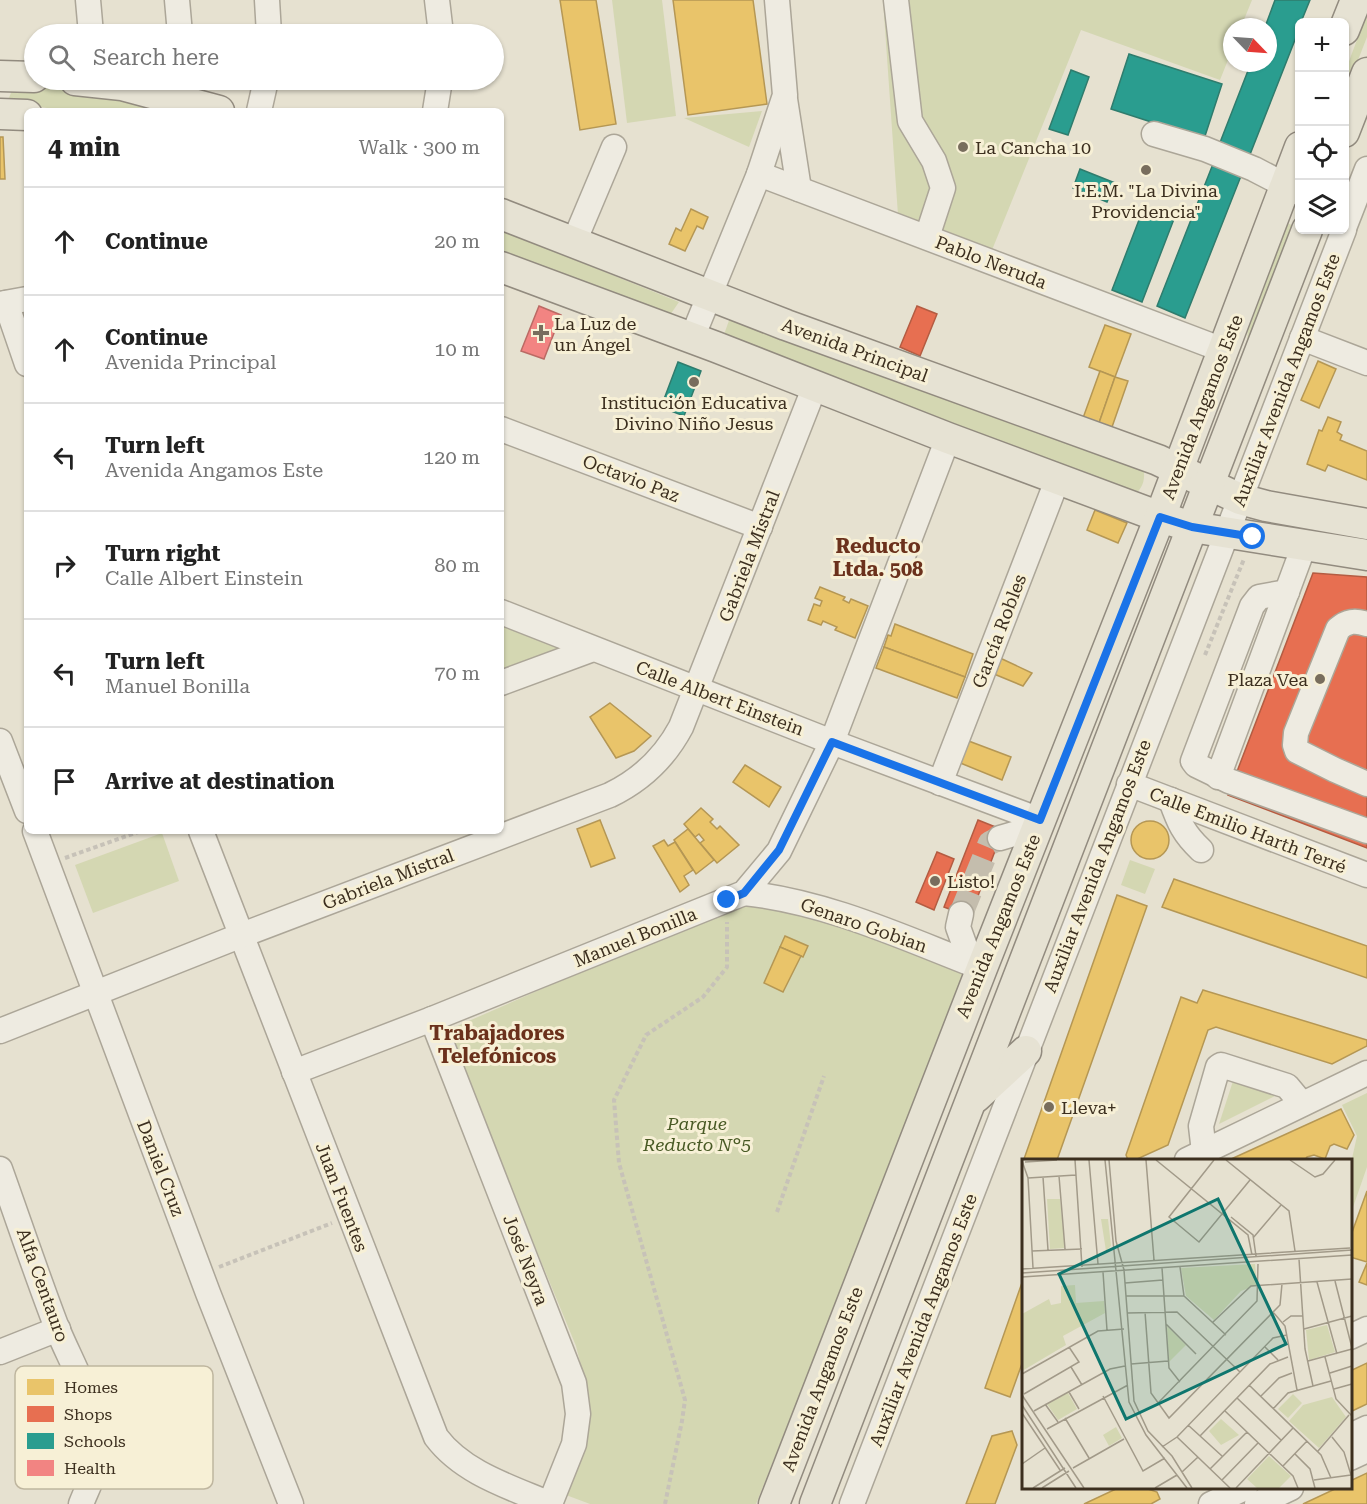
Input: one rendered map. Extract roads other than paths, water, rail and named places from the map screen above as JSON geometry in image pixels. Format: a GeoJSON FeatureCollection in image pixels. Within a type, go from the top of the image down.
{"type":"FeatureCollection","features":[{"type":"Feature","properties":{"kind":"main road"},"geometry":{"type":"LineString","coordinates":[[1349,18],[1356,0]]}},
{"type":"Feature","properties":{"kind":"main road"},"geometry":{"type":"LineString","coordinates":[[1346,126],[1367,73]]}},
{"type":"Feature","properties":{"kind":"main road"},"geometry":{"type":"LineString","coordinates":[[0,76],[24,77]]}},
{"type":"Feature","properties":{"kind":"main road"},"geometry":{"type":"LineString","coordinates":[[185,91],[214,108]]}},
{"type":"Feature","properties":{"kind":"main road"},"geometry":{"type":"LineString","coordinates":[[0,114],[24,115]]}},
{"type":"Feature","properties":{"kind":"main road","name":"Avenida Angamos Este"},"geometry":{"type":"LineString","coordinates":[[774,1504],[976,965],[1039,824],[1223,350],[1292,189],[1295,171]]}},
{"type":"Feature","properties":{"kind":"main road","name":"Avenida Principal"},"geometry":{"type":"LineString","coordinates":[[504,215],[797,329],[1178,469],[1209,486],[1240,499],[1367,524]]}},
{"type":"Feature","properties":{"kind":"main road","name":"Avenida Angamos Este"},"geometry":{"type":"LineString","coordinates":[[815,1504],[1305,234]]}},
{"type":"Feature","properties":{"kind":"main road"},"geometry":{"type":"LineString","coordinates":[[504,268],[1160,517],[1192,527],[1305,543],[1367,555]]}},
{"type":"Feature","properties":{"kind":"main road"},"geometry":{"type":"LineString","coordinates":[[1305,543],[1313,514]]}},
{"type":"Feature","properties":{"kind":"main road"},"geometry":{"type":"LineString","coordinates":[[970,1104],[1026,1051]]}},
{"type":"Feature","properties":{"kind":"street"},"geometry":{"type":"LineString","coordinates":[[88,0],[90,24]]}},
{"type":"Feature","properties":{"kind":"street"},"geometry":{"type":"LineString","coordinates":[[177,0],[179,24]]}},
{"type":"Feature","properties":{"kind":"street"},"geometry":{"type":"LineString","coordinates":[[267,0],[268,24]]}},
{"type":"Feature","properties":{"kind":"street"},"geometry":{"type":"LineString","coordinates":[[437,0],[440,24]]}},
{"type":"Feature","properties":{"kind":"street"},"geometry":{"type":"LineString","coordinates":[[777,0],[785,95],[798,189]]}},
{"type":"Feature","properties":{"kind":"street"},"geometry":{"type":"LineString","coordinates":[[896,0],[910,121],[934,160],[943,188],[927,237]]}},
{"type":"Feature","properties":{"kind":"street"},"geometry":{"type":"LineString","coordinates":[[260,108],[264,90]]}},
{"type":"Feature","properties":{"kind":"street"},"geometry":{"type":"LineString","coordinates":[[435,108],[438,90]]}},
{"type":"Feature","properties":{"kind":"street"},"geometry":{"type":"LineString","coordinates":[[692,338],[759,174],[785,95]]}},
{"type":"Feature","properties":{"kind":"street"},"geometry":{"type":"LineString","coordinates":[[1154,134],[1205,149],[1254,169],[1292,189]]}},
{"type":"Feature","properties":{"kind":"street"},"geometry":{"type":"LineString","coordinates":[[574,242],[614,147]]}},
{"type":"Feature","properties":{"kind":"street","name":"Auxiliar Avenida Angamos Este"},"geometry":{"type":"LineString","coordinates":[[852,1504],[1302,338],[1350,221],[1367,168]]}},
{"type":"Feature","properties":{"kind":"street","name":"Pablo Neruda"},"geometry":{"type":"LineString","coordinates":[[759,174],[1223,350]]}},
{"type":"Feature","properties":{"kind":"street"},"geometry":{"type":"LineString","coordinates":[[11,302],[24,352]]}},
{"type":"Feature","properties":{"kind":"street"},"geometry":{"type":"LineString","coordinates":[[1302,338],[1367,363]]}},
{"type":"Feature","properties":{"kind":"street","name":"Gabriela Mistral"},"geometry":{"type":"LineString","coordinates":[[0,1031],[242,934],[610,795],[627,787],[643,775],[668,748],[681,727],[815,386]]}},
{"type":"Feature","properties":{"kind":"street","name":"Octavio Paz"},"geometry":{"type":"LineString","coordinates":[[504,430],[760,527]]}},
{"type":"Feature","properties":{"kind":"street","name":"Manuel Bonilla"},"geometry":{"type":"LineString","coordinates":[[294,1072],[736,897],[779,850],[832,742],[948,438]]}},
{"type":"Feature","properties":{"kind":"street","name":"García Robles"},"geometry":{"type":"LineString","coordinates":[[940,783],[1058,478]]}},
{"type":"Feature","properties":{"kind":"street"},"geometry":{"type":"LineString","coordinates":[[1305,543],[1287,592],[1259,597],[1252,606],[1193,761],[1218,777],[1367,831]]}},
{"type":"Feature","properties":{"kind":"street","name":"Calle Albert Einstein"},"geometry":{"type":"LineString","coordinates":[[504,613],[940,783],[1039,824]]}},
{"type":"Feature","properties":{"kind":"street"},"geometry":{"type":"LineString","coordinates":[[1367,624],[1352,622],[1338,629],[1296,733],[1295,745],[1297,751],[1367,784]]}},
{"type":"Feature","properties":{"kind":"street"},"geometry":{"type":"LineString","coordinates":[[504,682],[593,649]]}},
{"type":"Feature","properties":{"kind":"street"},"geometry":{"type":"LineString","coordinates":[[0,741],[24,803]]}},
{"type":"Feature","properties":{"kind":"street","name":"Calle Emilio Harth Terré"},"geometry":{"type":"LineString","coordinates":[[1129,784],[1367,875]]}},
{"type":"Feature","properties":{"kind":"street"},"geometry":{"type":"LineString","coordinates":[[1172,800],[1178,821],[1186,835],[1201,850]]}},
{"type":"Feature","properties":{"kind":"street"},"geometry":{"type":"LineString","coordinates":[[1000,838],[1039,824]]}},
{"type":"Feature","properties":{"kind":"street","name":"Daniel Cruz"},"geometry":{"type":"LineString","coordinates":[[36,834],[201,1274],[291,1504]]}},
{"type":"Feature","properties":{"kind":"street","name":"Juan Fuentes"},"geometry":{"type":"LineString","coordinates":[[202,834],[436,1437],[452,1455],[470,1467],[550,1504]]}},
{"type":"Feature","properties":{"kind":"street","name":"Genaro Gobian"},"geometry":{"type":"LineString","coordinates":[[736,897],[777,896],[832,910],[976,965]]}},
{"type":"Feature","properties":{"kind":"street"},"geometry":{"type":"LineString","coordinates":[[961,914],[958,927],[976,965]]}},
{"type":"Feature","properties":{"kind":"street","name":"José Neyra"},"geometry":{"type":"LineString","coordinates":[[432,1019],[574,1383],[578,1414],[574,1444],[550,1504]]}},
{"type":"Feature","properties":{"kind":"street"},"geometry":{"type":"LineString","coordinates":[[1195,1156],[1201,1126],[1218,1068],[1221,1065],[1287,1086],[1302,1104]]}},
{"type":"Feature","properties":{"kind":"street"},"geometry":{"type":"LineString","coordinates":[[1195,1156],[1367,1073]]}},
{"type":"Feature","properties":{"kind":"street","name":"Alfa Centauro"},"geometry":{"type":"LineString","coordinates":[[3,1185],[74,1366]]}},
{"type":"Feature","properties":{"kind":"street"},"geometry":{"type":"LineString","coordinates":[[0,1352],[58,1329]]}},
{"type":"Feature","properties":{"kind":"street"},"geometry":{"type":"LineString","coordinates":[[1352,1336],[1367,1329]]}},
{"type":"Feature","properties":{"kind":"street"},"geometry":{"type":"LineString","coordinates":[[1352,1435],[1367,1428]]}},
{"type":"Feature","properties":{"kind":"street"},"geometry":{"type":"LineString","coordinates":[[1352,1457],[1367,1450]]}},
{"type":"Feature","properties":{"kind":"street","name":"Alfa Centauro"},"geometry":{"type":"LineString","coordinates":[[81,1504],[87,1489]]}},
{"type":"Feature","properties":{"kind":"street"},"geometry":{"type":"LineString","coordinates":[[1210,1504],[1244,1489]]}},
{"type":"Feature","properties":{"kind":"street"},"geometry":{"type":"LineString","coordinates":[[1247,1489],[1256,1504],[1289,1489]]}},
{"type":"Feature","properties":{"kind":"tunnel"},"geometry":{"type":"LineString","coordinates":[[961,914],[990,843],[1000,838]]}},
{"type":"Feature","properties":{"kind":"place","name":"La Cancha 10"},"geometry":{"type":"Point","coordinates":[963,147]}},
{"type":"Feature","properties":{"kind":"place","name":"I.E.M. \"La Divina Providencia\""},"geometry":{"type":"Point","coordinates":[1146,170]}},
{"type":"Feature","properties":{"kind":"place","name":"La Luz de un Ángel"},"geometry":{"type":"Point","coordinates":[541,333]}},
{"type":"Feature","properties":{"kind":"place","name":"Institución Educativa Divino Niño Jesus"},"geometry":{"type":"Point","coordinates":[694,382]}},
{"type":"Feature","properties":{"kind":"place","name":"Plaza Vea"},"geometry":{"type":"Point","coordinates":[1320,679]}},
{"type":"Feature","properties":{"kind":"place","name":"Listo!"},"geometry":{"type":"Point","coordinates":[935,881]}},
{"type":"Feature","properties":{"kind":"place","name":"Lleva+"},"geometry":{"type":"Point","coordinates":[1049,1107]}},
{"type":"Feature","properties":{"kind":"district","name":"Reducto Ltda. 508"},"geometry":{"type":"Point","coordinates":[878,558]}},
{"type":"Feature","properties":{"kind":"district","name":"Trabajadores Telefónicos"},"geometry":{"type":"Point","coordinates":[497,1044]}},
{"type":"Feature","properties":{"kind":"park label","name":"Parque Reducto N°5"},"geometry":{"type":"Point","coordinates":[697,1133]}}]}
